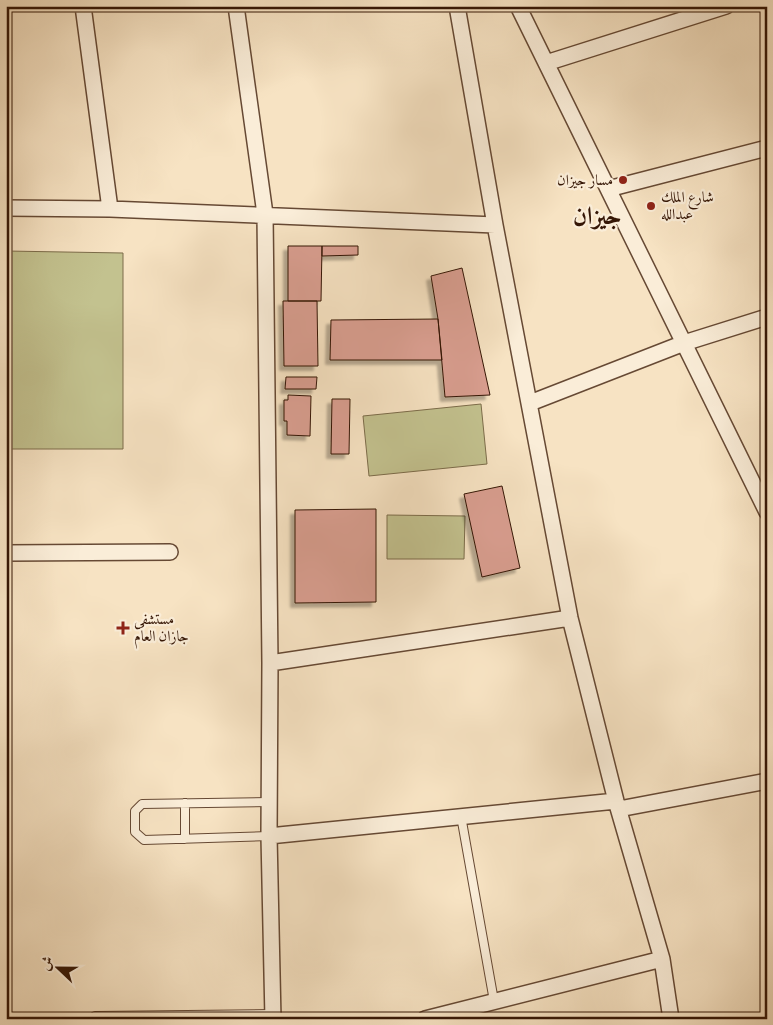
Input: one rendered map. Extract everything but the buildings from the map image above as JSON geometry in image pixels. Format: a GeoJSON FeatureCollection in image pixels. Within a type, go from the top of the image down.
{"type":"FeatureCollection","features":[{"type":"Feature","properties":{"kind":"street"},"geometry":{"type":"LineString","coordinates":[[84,6],[110,209]]}},
{"type":"Feature","properties":{"kind":"street"},"geometry":{"type":"LineString","coordinates":[[236,6],[264,214],[270,664],[269,836],[273,1016]]}},
{"type":"Feature","properties":{"kind":"street"},"geometry":{"type":"LineString","coordinates":[[457,6],[495,225],[570,618],[618,805],[662,959],[671,1019]]}},
{"type":"Feature","properties":{"kind":"street"},"geometry":{"type":"LineString","coordinates":[[518,6],[684,343],[761,486],[767,512]]}},
{"type":"Feature","properties":{"kind":"street"},"geometry":{"type":"LineString","coordinates":[[546,63],[726,6]]}},
{"type":"Feature","properties":{"kind":"street"},"geometry":{"type":"LineString","coordinates":[[608,189],[767,148]]}},
{"type":"Feature","properties":{"kind":"street"},"geometry":{"type":"LineString","coordinates":[[6,208],[264,214],[495,225]]}},
{"type":"Feature","properties":{"kind":"street"},"geometry":{"type":"LineString","coordinates":[[530,403],[684,343],[767,317]]}},
{"type":"Feature","properties":{"kind":"street"},"geometry":{"type":"LineString","coordinates":[[6,553],[170,552]]}},
{"type":"Feature","properties":{"kind":"street"},"geometry":{"type":"LineString","coordinates":[[270,664],[570,618]]}},
{"type":"Feature","properties":{"kind":"street"},"geometry":{"type":"LineString","coordinates":[[269,836],[460,816],[618,805],[766,783]]}},
{"type":"Feature","properties":{"kind":"street"},"geometry":{"type":"LineString","coordinates":[[425,1019],[662,959]]}},
{"type":"Feature","properties":{"kind":"lane"},"geometry":{"type":"LineString","coordinates":[[269,802],[142,804],[135,811],[134,823],[135,832],[144,840],[269,836]]}},
{"type":"Feature","properties":{"kind":"lane"},"geometry":{"type":"LineString","coordinates":[[185,803],[185,838]]}},
{"type":"Feature","properties":{"kind":"lane"},"geometry":{"type":"LineString","coordinates":[[460,816],[494,1001]]}},
{"type":"Feature","properties":{"kind":"lane"},"geometry":{"type":"LineString","coordinates":[[95,1016],[273,1016]]}},
{"type":"Feature","properties":{"kind":"shaded area"},"geometry":{"type":"Polygon","coordinates":[[[6,251],[123,253],[123,449],[6,449],[6,251]]]}},
{"type":"Feature","properties":{"kind":"shaded area"},"geometry":{"type":"Polygon","coordinates":[[[481,404],[487,464],[369,476],[363,416],[481,404]]]}},
{"type":"Feature","properties":{"kind":"shaded area"},"geometry":{"type":"Polygon","coordinates":[[[387,515],[465,516],[464,559],[387,559],[387,515]]]}},
{"type":"Feature","properties":{"kind":"place","name":"مسار جيزان"},"geometry":{"type":"Point","coordinates":[623,180]}},
{"type":"Feature","properties":{"kind":"place","name":"شارع الملك عبدالله"},"geometry":{"type":"Point","coordinates":[651,206]}},
{"type":"Feature","properties":{"kind":"place","name":"مستشفى جازان العام"},"geometry":{"type":"Point","coordinates":[123,628]}},
{"type":"Feature","properties":{"kind":"district","name":"جيزان"},"geometry":{"type":"Point","coordinates":[597,216]}}]}
